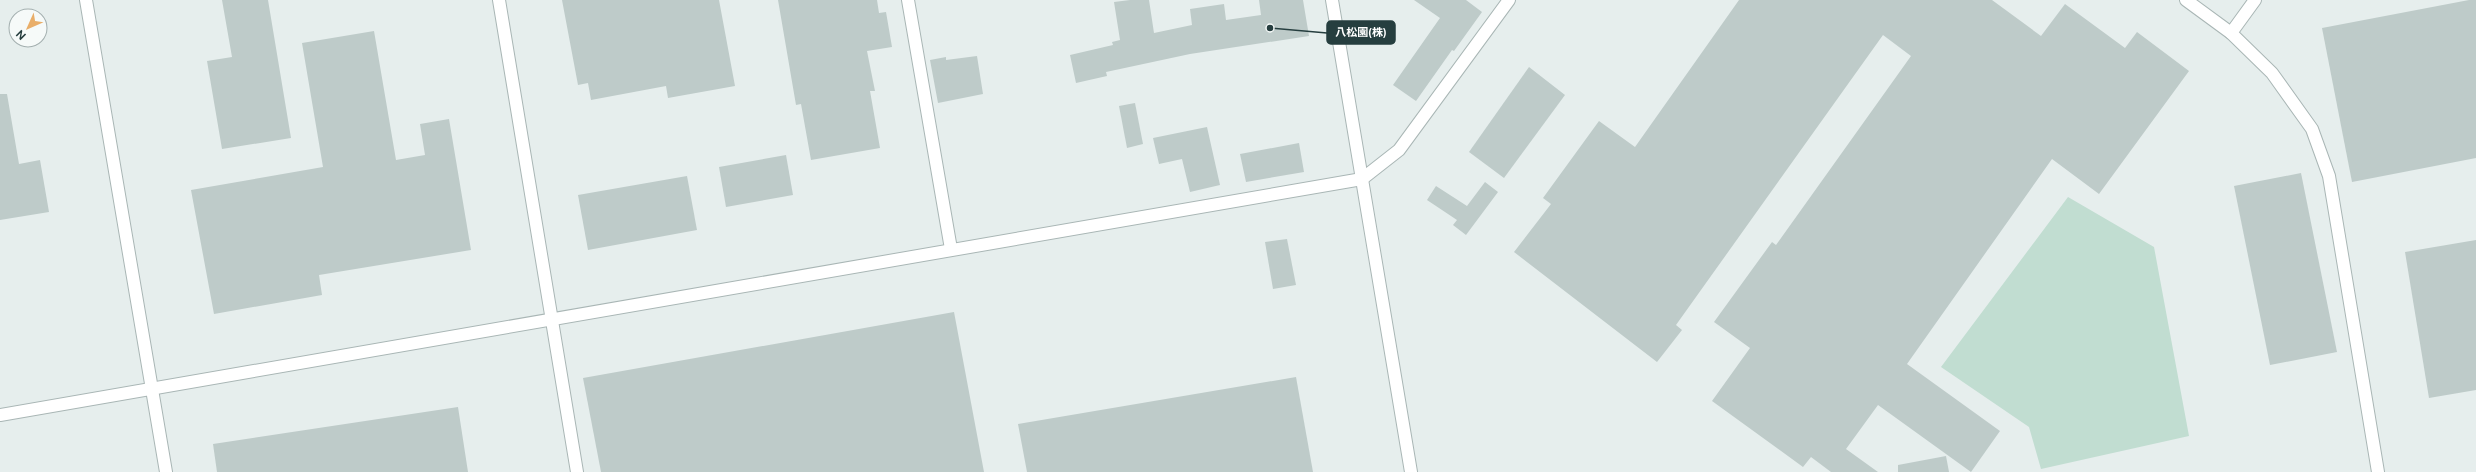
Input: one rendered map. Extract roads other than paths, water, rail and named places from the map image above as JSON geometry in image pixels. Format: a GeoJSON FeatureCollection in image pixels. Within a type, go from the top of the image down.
{"type":"FeatureCollection","features":[{"type":"Feature","properties":{"kind":"street"},"geometry":{"type":"LineString","coordinates":[[86,0],[166,472]]}},
{"type":"Feature","properties":{"kind":"street"},"geometry":{"type":"LineString","coordinates":[[499,0],[577,472]]}},
{"type":"Feature","properties":{"kind":"street"},"geometry":{"type":"LineString","coordinates":[[908,0],[951,249]]}},
{"type":"Feature","properties":{"kind":"street"},"geometry":{"type":"LineString","coordinates":[[1332,0],[1411,472]]}},
{"type":"Feature","properties":{"kind":"street"},"geometry":{"type":"LineString","coordinates":[[0,415],[1362,179],[1399,150],[1510,0]]}},
{"type":"Feature","properties":{"kind":"street"},"geometry":{"type":"LineString","coordinates":[[2186,0],[2231,33],[2272,73],[2312,129],[2329,176],[2378,472]]}},
{"type":"Feature","properties":{"kind":"street"},"geometry":{"type":"LineString","coordinates":[[2231,33],[2255,0]]}},
{"type":"Feature","properties":{"kind":"place","name":"八松園(株)"},"geometry":{"type":"Point","coordinates":[1270,28]}}]}
